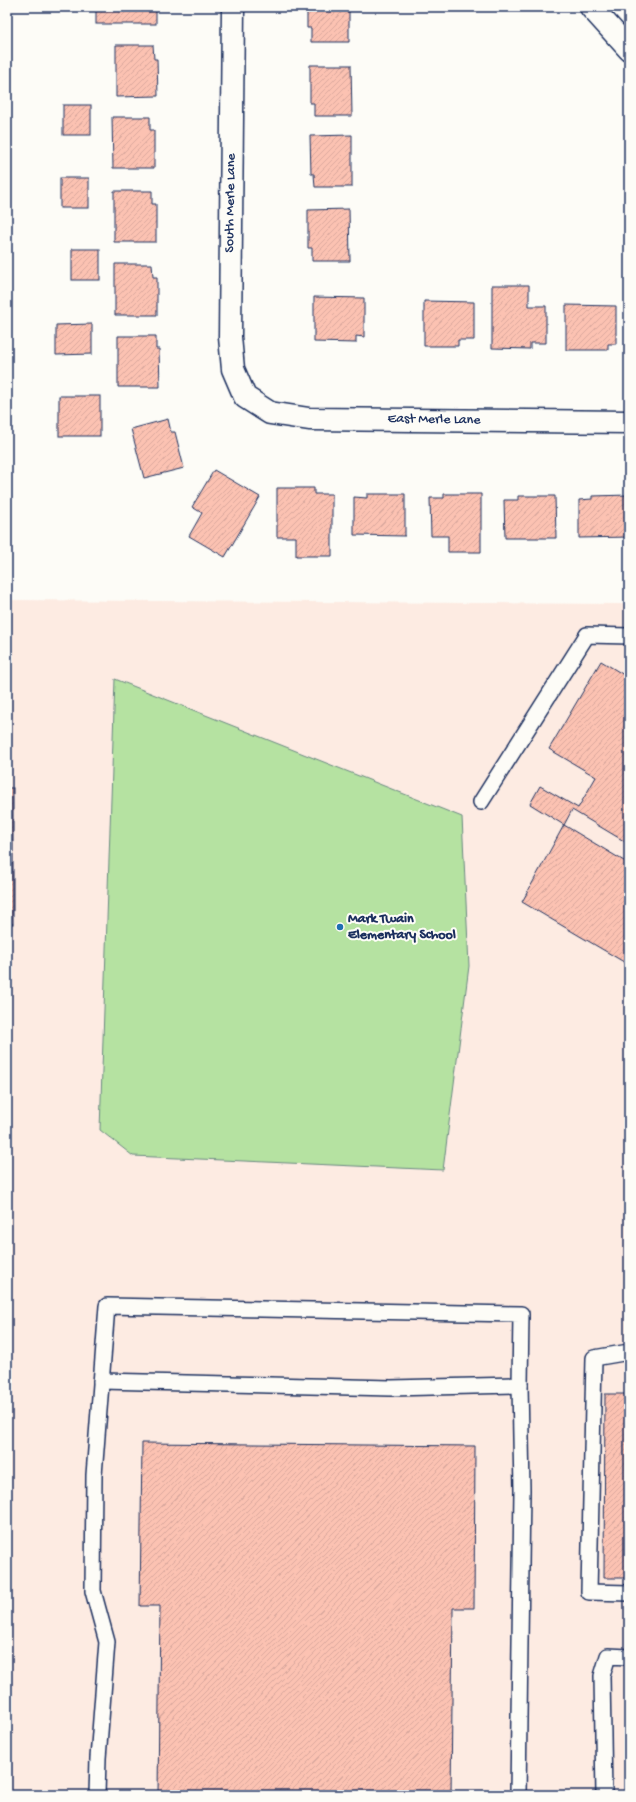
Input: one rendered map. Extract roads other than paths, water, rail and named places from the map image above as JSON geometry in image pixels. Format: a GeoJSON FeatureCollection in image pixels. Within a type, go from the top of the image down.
{"type":"FeatureCollection","features":[{"type":"Feature","properties":{"kind":"street","name":"South Merle Lane"},"geometry":{"type":"LineString","coordinates":[[233,7],[230,337],[234,369],[245,397]]}},
{"type":"Feature","properties":{"kind":"street"},"geometry":{"type":"LineString","coordinates":[[590,7],[629,49]]}},
{"type":"Feature","properties":{"kind":"street","name":"East Merle Lane"},"geometry":{"type":"LineString","coordinates":[[245,397],[270,413],[310,419],[629,422]]}},
{"type":"Feature","properties":{"kind":"lane"},"geometry":{"type":"LineString","coordinates":[[481,802],[587,635],[629,636]]}},
{"type":"Feature","properties":{"kind":"lane"},"geometry":{"type":"LineString","coordinates":[[97,1795],[98,1758],[107,1642],[93,1591],[94,1475],[107,1306],[522,1314],[520,1386],[522,1490],[518,1795]]}},
{"type":"Feature","properties":{"kind":"lane"},"geometry":{"type":"LineString","coordinates":[[629,1352],[594,1358],[589,1592],[629,1593]]}},
{"type":"Feature","properties":{"kind":"lane"},"geometry":{"type":"LineString","coordinates":[[101,1381],[391,1388],[520,1386]]}},
{"type":"Feature","properties":{"kind":"lane"},"geometry":{"type":"LineString","coordinates":[[604,1795],[602,1676],[608,1656],[629,1657]]}},
{"type":"Feature","properties":{"kind":"place","name":"Mark Twain Elementary School"},"geometry":{"type":"Point","coordinates":[340,927]}}]}
